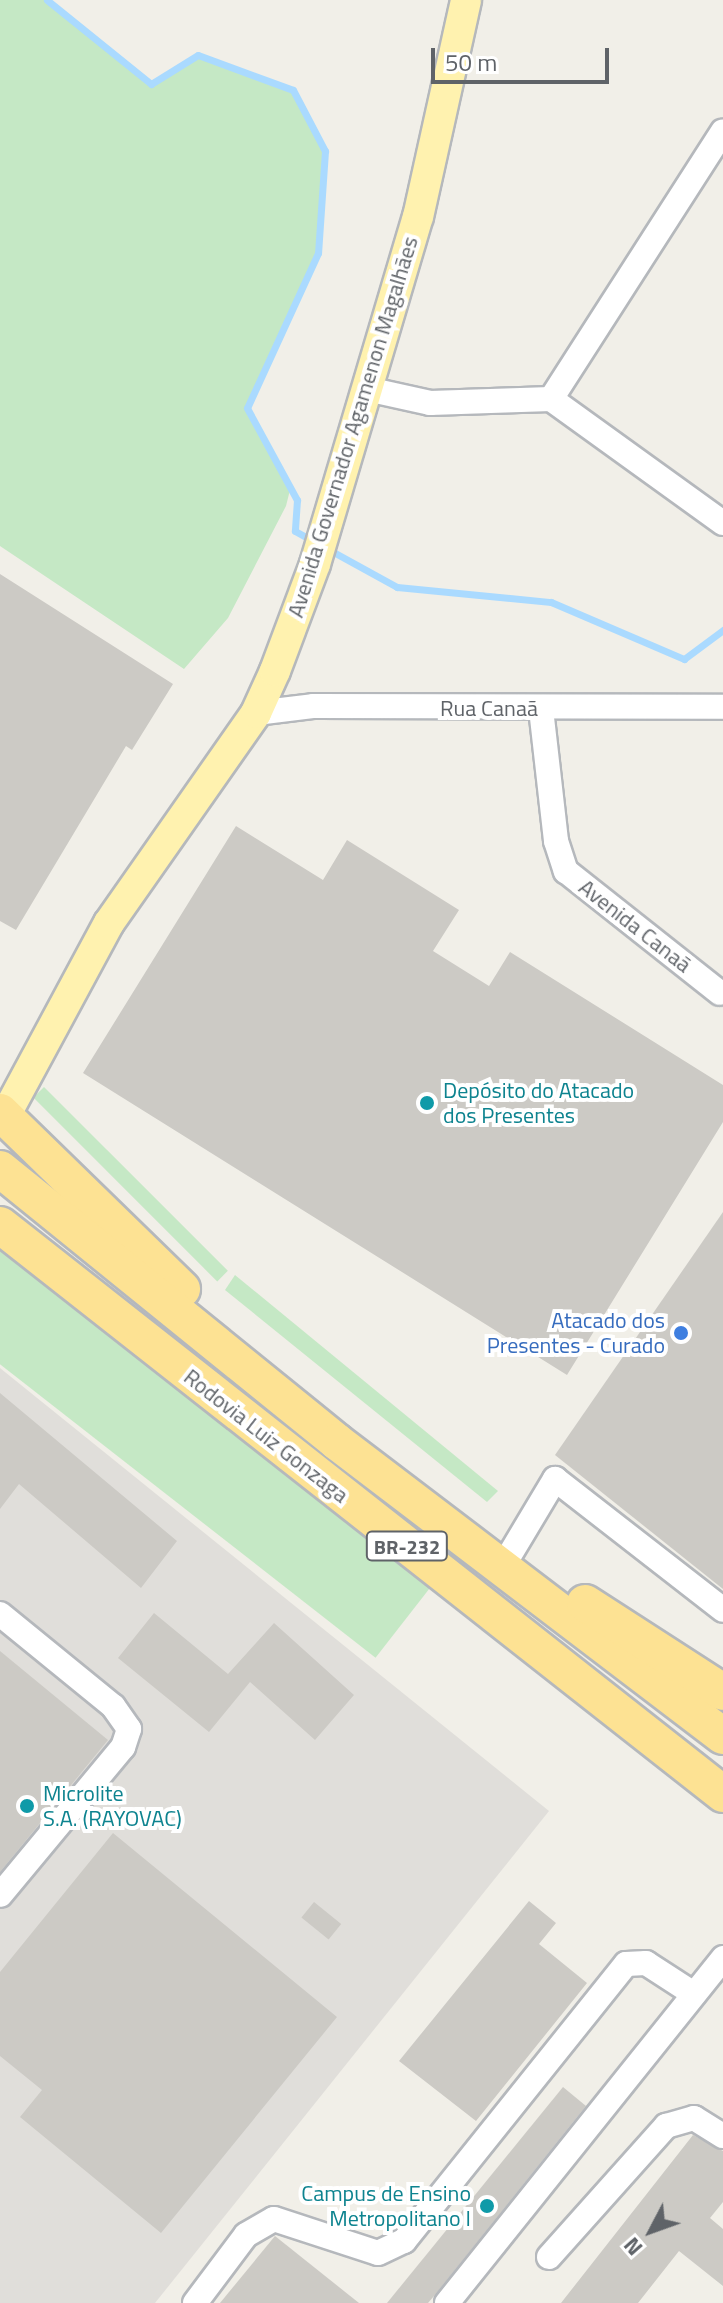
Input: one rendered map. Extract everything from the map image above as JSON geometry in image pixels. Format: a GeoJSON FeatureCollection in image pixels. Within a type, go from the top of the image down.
{"type":"FeatureCollection","features":[{"type":"Feature","properties":{"kind":"highway"},"geometry":{"type":"LineString","coordinates":[[3,1114],[337,1442]]}},
{"type":"Feature","properties":{"kind":"highway","name":"Rodovia Luiz Gonzaga"},"geometry":{"type":"LineString","coordinates":[[0,1169],[337,1442],[723,1736]]}},
{"type":"Feature","properties":{"kind":"highway","name":"Rodovia Luiz Gonzaga"},"geometry":{"type":"LineString","coordinates":[[0,1225],[723,1794]]}},
{"type":"Feature","properties":{"kind":"highway"},"geometry":{"type":"LineString","coordinates":[[461,1536],[509,1556],[723,1692]]}},
{"type":"Feature","properties":{"kind":"main road","name":"Avenida Governador Agamenon Magalhães"},"geometry":{"type":"LineString","coordinates":[[3,1114],[109,923],[256,713],[315,564],[418,217],[466,0]]}},
{"type":"Feature","properties":{"kind":"street"},"geometry":{"type":"LineString","coordinates":[[551,399],[723,131]]}},
{"type":"Feature","properties":{"kind":"street"},"geometry":{"type":"LineString","coordinates":[[367,389],[430,403],[551,399],[723,523]]}},
{"type":"Feature","properties":{"kind":"street","name":"Rua Canaã"},"geometry":{"type":"LineString","coordinates":[[256,713],[313,706],[541,709],[723,707]]}},
{"type":"Feature","properties":{"kind":"street","name":"Avenida Canaã"},"geometry":{"type":"LineString","coordinates":[[541,709],[566,871],[720,993]]}},
{"type":"Feature","properties":{"kind":"street"},"geometry":{"type":"LineString","coordinates":[[509,1556],[555,1479],[723,1610]]}},
{"type":"Feature","properties":{"kind":"street"},"geometry":{"type":"LineString","coordinates":[[0,1614],[113,1706],[129,1729],[123,1747],[0,1895]]}},
{"type":"Feature","properties":{"kind":"street"},"geometry":{"type":"LineString","coordinates":[[447,2303],[723,1958]]}},
{"type":"Feature","properties":{"kind":"street"},"geometry":{"type":"LineString","coordinates":[[195,2303],[246,2235],[274,2219],[378,2253],[404,2241],[626,1964],[646,1963],[694,1994]]}},
{"type":"Feature","properties":{"kind":"street"},"geometry":{"type":"LineString","coordinates":[[549,2257],[666,2126],[694,2118],[723,2136]]}},
{"type":"Feature","properties":{"kind":"shaded area"},"geometry":{"type":"Polygon","coordinates":[[[0,1368],[549,1811],[155,2303],[0,2303],[0,1368]]]}},
{"type":"Feature","properties":{"kind":"green space"},"geometry":{"type":"Polygon","coordinates":[[[0,0],[47,0],[151,84],[198,55],[293,90],[325,151],[318,253],[247,408],[290,490],[286,506],[228,618],[184,669],[0,546],[0,0]]]}},
{"type":"Feature","properties":{"kind":"green space"},"geometry":{"type":"Polygon","coordinates":[[[44,1087],[228,1271],[217,1281],[33,1098],[44,1087]]]}},
{"type":"Feature","properties":{"kind":"green space"},"geometry":{"type":"Polygon","coordinates":[[[0,1245],[433,1584],[376,1658],[0,1364],[0,1245]]]}},
{"type":"Feature","properties":{"kind":"green space"},"geometry":{"type":"Polygon","coordinates":[[[235,1275],[498,1491],[487,1502],[225,1290],[235,1275]]]}},
{"type":"Feature","properties":{"kind":"building"},"geometry":{"type":"Polygon","coordinates":[[[0,574],[173,684],[132,750],[126,746],[16,930],[0,921],[0,574]]]}},
{"type":"Feature","properties":{"kind":"building","name":"Depósito do Atacado dos Presentes"},"geometry":{"type":"Polygon","coordinates":[[[236,826],[323,880],[347,840],[459,910],[433,951],[489,986],[510,952],[723,1085],[723,1122],[567,1375],[83,1073],[236,826]]]}},
{"type":"Feature","properties":{"kind":"building","name":"Atacado dos Presentes - Curado"},"geometry":{"type":"Polygon","coordinates":[[[723,1212],[723,1589],[555,1455],[723,1212]]]}},
{"type":"Feature","properties":{"kind":"building"},"geometry":{"type":"Polygon","coordinates":[[[0,1393],[177,1541],[141,1588],[19,1484],[0,1509],[0,1393]]]}},
{"type":"Feature","properties":{"kind":"building"},"geometry":{"type":"Polygon","coordinates":[[[154,1613],[228,1674],[274,1623],[354,1695],[315,1740],[250,1682],[209,1732],[118,1658],[154,1613]]]}},
{"type":"Feature","properties":{"kind":"building","name":"Microlite S.A. (RAYOVAC)"},"geometry":{"type":"Polygon","coordinates":[[[0,1651],[108,1740],[0,1872],[0,1651]]]}},
{"type":"Feature","properties":{"kind":"building"},"geometry":{"type":"Polygon","coordinates":[[[113,1833],[337,2017],[161,2233],[20,2117],[42,2090],[0,2056],[0,1972],[113,1833]]]}},
{"type":"Feature","properties":{"kind":"building"},"geometry":{"type":"Polygon","coordinates":[[[529,1901],[556,1923],[539,1944],[587,1983],[476,2121],[399,2061],[529,1901]]]}},
{"type":"Feature","properties":{"kind":"building"},"geometry":{"type":"Polygon","coordinates":[[[314,1902],[341,1924],[329,1940],[301,1918],[314,1902]]]}},
{"type":"Feature","properties":{"kind":"building","name":"Campus de Ensino Metropolitano I"},"geometry":{"type":"Polygon","coordinates":[[[563,2087],[586,2106],[434,2296],[428,2303],[387,2303],[563,2087]]]}},
{"type":"Feature","properties":{"kind":"building"},"geometry":{"type":"Polygon","coordinates":[[[693,2135],[723,2151],[723,2202],[710,2218],[723,2229],[723,2286],[679,2251],[638,2303],[561,2303],[693,2135]]]}},
{"type":"Feature","properties":{"kind":"building","name":"Campus de Ensino Metropolitano I"},"geometry":{"type":"Polygon","coordinates":[[[275,2236],[359,2303],[220,2303],[275,2236]]]}},
{"type":"Feature","properties":{"kind":"waterway"},"geometry":{"type":"LineString","coordinates":[[47,0],[151,84],[198,55],[293,90],[325,151],[318,253],[247,408],[297,500],[295,531],[315,542]]}},
{"type":"Feature","properties":{"kind":"waterway"},"geometry":{"type":"LineString","coordinates":[[326,548],[397,587],[551,602],[684,659],[723,630]]}},
{"type":"Feature","properties":{"kind":"place","name":"Depósito do Atacado dos Presentes"},"geometry":{"type":"Point","coordinates":[427,1103]}},
{"type":"Feature","properties":{"kind":"place","name":"Atacado dos Presentes - Curado"},"geometry":{"type":"Point","coordinates":[681,1333]}},
{"type":"Feature","properties":{"kind":"place","name":"Microlite S.A. (RAYOVAC)"},"geometry":{"type":"Point","coordinates":[27,1806]}},
{"type":"Feature","properties":{"kind":"place","name":"Campus de Ensino Metropolitano I"},"geometry":{"type":"Point","coordinates":[487,2206]}}]}
